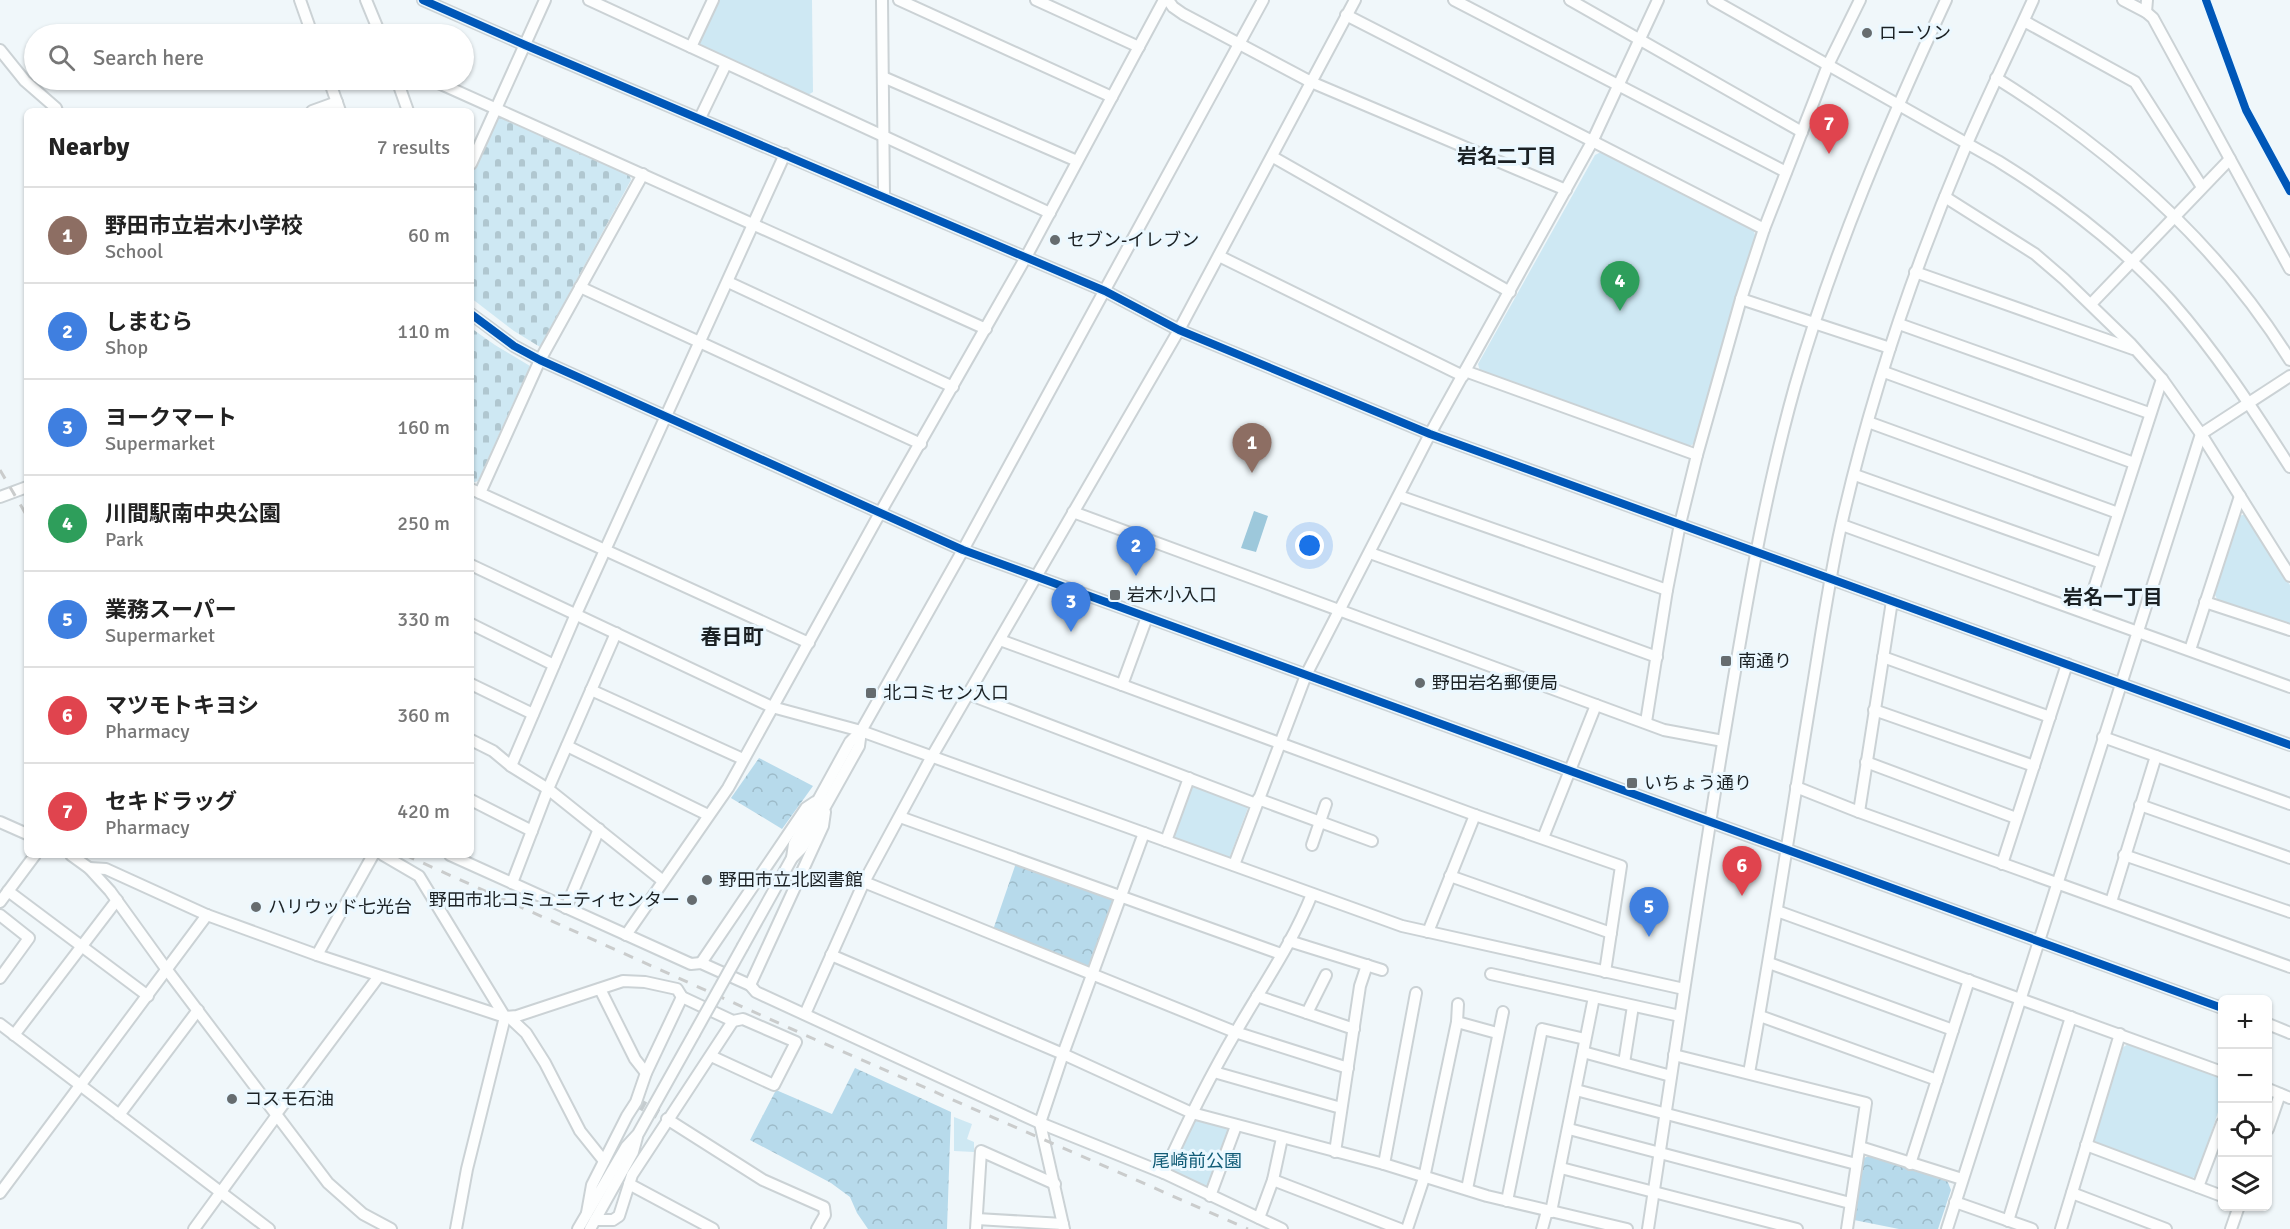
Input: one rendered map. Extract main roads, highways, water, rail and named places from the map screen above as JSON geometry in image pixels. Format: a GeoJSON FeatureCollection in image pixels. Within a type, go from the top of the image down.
{"type":"FeatureCollection","features":[{"type":"Feature","properties":{"kind":"tunnel"},"geometry":{"type":"LineString","coordinates":[[636,1102],[667,1119]]}},
{"type":"Feature","properties":{"kind":"railway"},"geometry":{"type":"LineString","coordinates":[[0,470],[24,511]]}},
{"type":"Feature","properties":{"kind":"railway"},"geometry":{"type":"LineString","coordinates":[[412,858],[814,1039],[1248,1229]]}},
{"type":"Feature","properties":{"kind":"place","name":"ローソン"},"geometry":{"type":"Point","coordinates":[1867,33]}},
{"type":"Feature","properties":{"kind":"place","name":"セキドラッグ"},"geometry":{"type":"Point","coordinates":[1829,154]}},
{"type":"Feature","properties":{"kind":"place","name":"セブン-イレブン"},"geometry":{"type":"Point","coordinates":[1055,240]}},
{"type":"Feature","properties":{"kind":"place","name":"川間駅南中央公園"},"geometry":{"type":"Point","coordinates":[1620,311]}},
{"type":"Feature","properties":{"kind":"place","name":"野田市立岩木小学校"},"geometry":{"type":"Point","coordinates":[1252,473]}},
{"type":"Feature","properties":{"kind":"place","name":"しまむら"},"geometry":{"type":"Point","coordinates":[1136,576]}},
{"type":"Feature","properties":{"kind":"place","name":"岩木小入口"},"geometry":{"type":"Point","coordinates":[1115,595]}},
{"type":"Feature","properties":{"kind":"place","name":"ヨークマート"},"geometry":{"type":"Point","coordinates":[1071,632]}},
{"type":"Feature","properties":{"kind":"place","name":"南通り"},"geometry":{"type":"Point","coordinates":[1726,661]}},
{"type":"Feature","properties":{"kind":"place","name":"野田岩名郵便局"},"geometry":{"type":"Point","coordinates":[1420,683]}},
{"type":"Feature","properties":{"kind":"place","name":"北コミセン入口"},"geometry":{"type":"Point","coordinates":[871,693]}},
{"type":"Feature","properties":{"kind":"place","name":"いちょう通り"},"geometry":{"type":"Point","coordinates":[1632,783]}},
{"type":"Feature","properties":{"kind":"place","name":"野田市立北図書館"},"geometry":{"type":"Point","coordinates":[707,880]}},
{"type":"Feature","properties":{"kind":"place","name":"マツモトキヨシ"},"geometry":{"type":"Point","coordinates":[1742,896]}},
{"type":"Feature","properties":{"kind":"place","name":"野田市北コミュニティセンター"},"geometry":{"type":"Point","coordinates":[692,900]}},
{"type":"Feature","properties":{"kind":"place","name":"ハリウッド七光台"},"geometry":{"type":"Point","coordinates":[256,907]}},
{"type":"Feature","properties":{"kind":"place","name":"業務スーパー"},"geometry":{"type":"Point","coordinates":[1649,937]}},
{"type":"Feature","properties":{"kind":"place","name":"コスモ石油"},"geometry":{"type":"Point","coordinates":[232,1099]}},
{"type":"Feature","properties":{"kind":"district","name":"岩名二丁目"},"geometry":{"type":"Point","coordinates":[1507,156]}},
{"type":"Feature","properties":{"kind":"district","name":"岩名一丁目"},"geometry":{"type":"Point","coordinates":[2113,597]}},
{"type":"Feature","properties":{"kind":"district","name":"春日町"},"geometry":{"type":"Point","coordinates":[732,637]}},
{"type":"Feature","properties":{"kind":"park label","name":"尾崎前公園"},"geometry":{"type":"Point","coordinates":[1197,1161]}}]}
